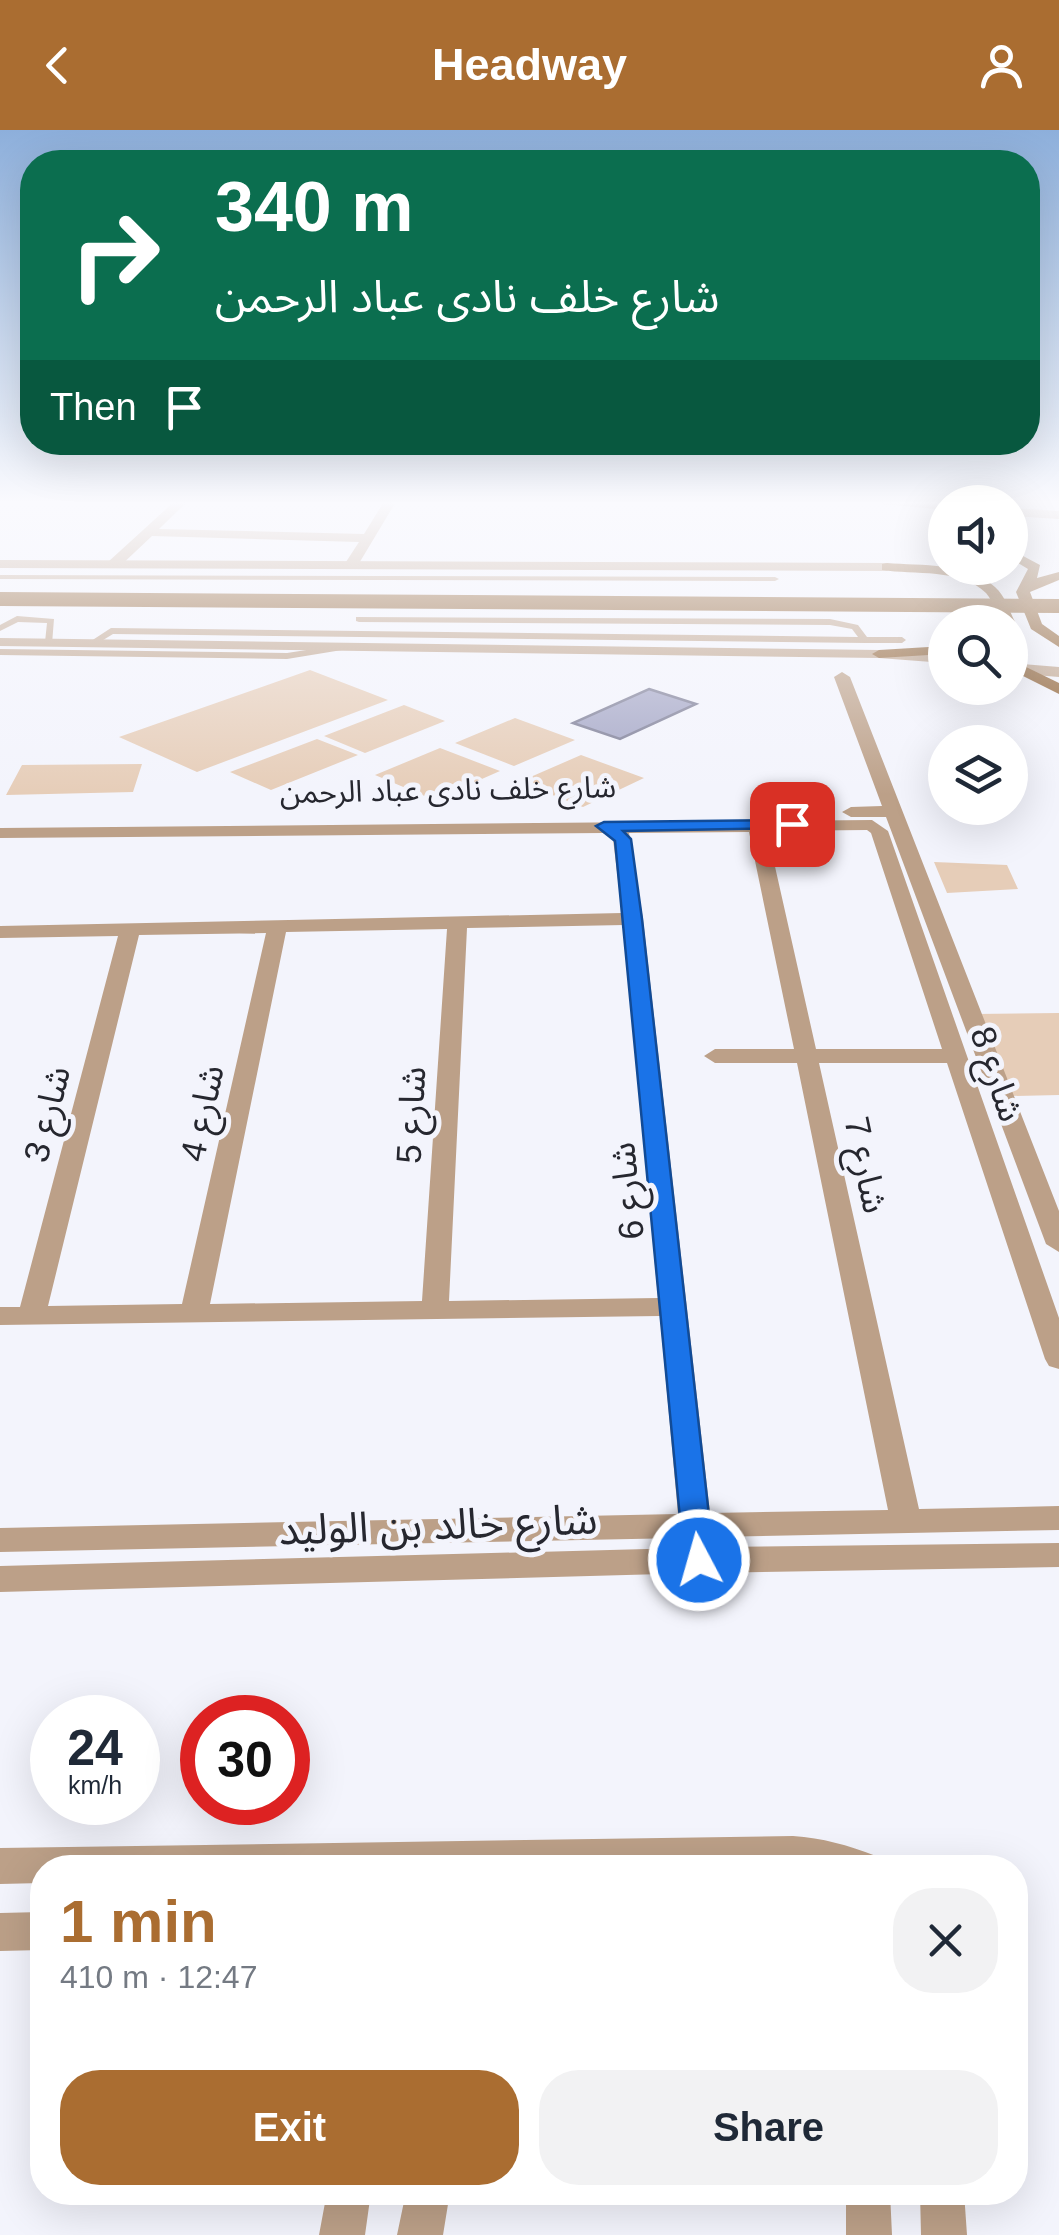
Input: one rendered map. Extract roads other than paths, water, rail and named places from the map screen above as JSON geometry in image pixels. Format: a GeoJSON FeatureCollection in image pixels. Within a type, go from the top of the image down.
{"type":"FeatureCollection","features":[{"type":"Feature","properties":{"kind":"main road"},"geometry":{"type":"LineString","coordinates":[[1027,598],[1033,622],[1059,643]]}},
{"type":"Feature","properties":{"kind":"main road"},"geometry":{"type":"LineString","coordinates":[[0,599],[1059,609]]}},
{"type":"Feature","properties":{"kind":"main road"},"geometry":{"type":"LineString","coordinates":[[0,608],[1059,609]]}},
{"type":"Feature","properties":{"kind":"main road"},"geometry":{"type":"LineString","coordinates":[[880,654],[928,651]]}},
{"type":"Feature","properties":{"kind":"main road"},"geometry":{"type":"LineString","coordinates":[[1028,674],[1059,689]]}},
{"type":"Feature","properties":{"kind":"street"},"geometry":{"type":"LineString","coordinates":[[1,632],[48,632],[92,643],[348,646],[394,640],[699,644],[928,658]]}},
{"type":"Feature","properties":{"kind":"street"},"geometry":{"type":"LineString","coordinates":[[1028,670],[1059,672]]}},
{"type":"Feature","properties":{"kind":"street"},"geometry":{"type":"LineString","coordinates":[[842,677],[1059,1244]]}},
{"type":"Feature","properties":{"kind":"street","name":"شارع خلف نادى عباد الرحمن"},"geometry":{"type":"LineString","coordinates":[[614,823],[896,811]]}},
{"type":"Feature","properties":{"kind":"street","name":"شارع خلف نادى عباد الرحمن"},"geometry":{"type":"LineString","coordinates":[[1,831],[614,823],[860,824]]}},
{"type":"Feature","properties":{"kind":"street","name":"شارع 6"},"geometry":{"type":"LineString","coordinates":[[614,823],[623,839],[633,919],[699,1560]]}},
{"type":"Feature","properties":{"kind":"street","name":"شارع 8"},"geometry":{"type":"LineString","coordinates":[[860,824],[879,831],[1059,1359]]}},
{"type":"Feature","properties":{"kind":"street","name":"شارع 7"},"geometry":{"type":"LineString","coordinates":[[757,825],[906,1521]]}},
{"type":"Feature","properties":{"kind":"street"},"geometry":{"type":"LineString","coordinates":[[0,932],[633,919]]}},
{"type":"Feature","properties":{"kind":"street","name":"شارع 5"},"geometry":{"type":"LineString","coordinates":[[435,1310],[457,925]]}},
{"type":"Feature","properties":{"kind":"street","name":"شارع 4"},"geometry":{"type":"LineString","coordinates":[[194,1313],[277,928]]}},
{"type":"Feature","properties":{"kind":"street","name":"شارع 3"},"geometry":{"type":"LineString","coordinates":[[32,1315],[130,930]]}},
{"type":"Feature","properties":{"kind":"street"},"geometry":{"type":"LineString","coordinates":[[714,1056],[953,1056]]}},
{"type":"Feature","properties":{"kind":"street"},"geometry":{"type":"LineString","coordinates":[[0,1316],[674,1307]]}},
{"type":"Feature","properties":{"kind":"street","name":"شارع خالد بن الوليد"},"geometry":{"type":"LineString","coordinates":[[0,1540],[1059,1518]]}},
{"type":"Feature","properties":{"kind":"street","name":"شارع خالد بن الوليد"},"geometry":{"type":"LineString","coordinates":[[2,1586],[699,1560],[1059,1554]]}},
{"type":"Feature","properties":{"kind":"street"},"geometry":{"type":"LineString","coordinates":[[716,1855],[828,1855]]}},
{"type":"Feature","properties":{"kind":"street"},"geometry":{"type":"LineString","coordinates":[[0,1866],[30,1866]]}},
{"type":"Feature","properties":{"kind":"street"},"geometry":{"type":"LineString","coordinates":[[0,1932],[30,1931]]}},
{"type":"Feature","properties":{"kind":"street"},"geometry":{"type":"LineString","coordinates":[[342,2235],[346,2205]]}},
{"type":"Feature","properties":{"kind":"street"},"geometry":{"type":"LineString","coordinates":[[420,2235],[426,2205]]}},
{"type":"Feature","properties":{"kind":"street"},"geometry":{"type":"LineString","coordinates":[[868,2205],[869,2235]]}},
{"type":"Feature","properties":{"kind":"street"},"geometry":{"type":"LineString","coordinates":[[943,2205],[944,2235]]}},
{"type":"Feature","properties":{"kind":"lane"},"geometry":{"type":"LineString","coordinates":[[1,632],[22,619],[51,620],[48,632]]}},
{"type":"Feature","properties":{"kind":"lane"},"geometry":{"type":"LineString","coordinates":[[359,619],[841,623],[855,627],[865,640]]}},
{"type":"Feature","properties":{"kind":"lane"},"geometry":{"type":"LineString","coordinates":[[92,643],[108,630],[394,640],[396,619]]}},
{"type":"Feature","properties":{"kind":"lane"},"geometry":{"type":"LineString","coordinates":[[547,642],[549,620]]}},
{"type":"Feature","properties":{"kind":"lane"},"geometry":{"type":"LineString","coordinates":[[696,621],[699,644],[902,640]]}},
{"type":"Feature","properties":{"kind":"lane"},"geometry":{"type":"LineString","coordinates":[[1,632],[26,626]]}},
{"type":"Feature","properties":{"kind":"lane"},"geometry":{"type":"LineString","coordinates":[[0,652],[287,656],[348,646]]}},
{"type":"Feature","properties":{"kind":"water"},"geometry":{"type":"Polygon","coordinates":[[[649,689],[696,704],[620,739],[573,723],[649,689]]]}}]}
